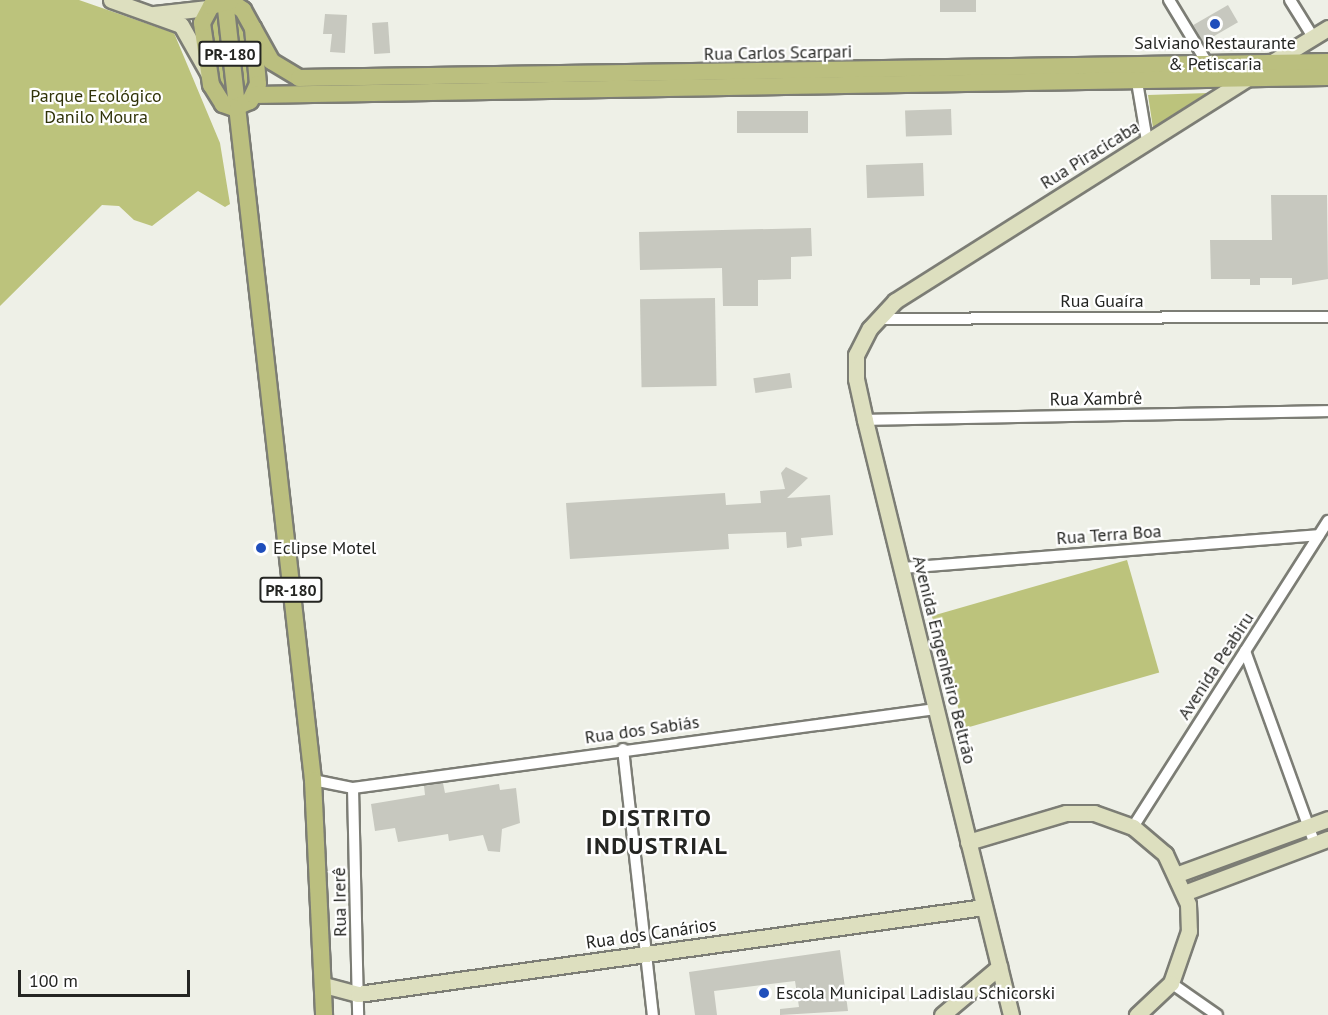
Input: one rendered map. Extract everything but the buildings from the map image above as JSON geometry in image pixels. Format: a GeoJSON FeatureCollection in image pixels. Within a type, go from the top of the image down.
{"type":"FeatureCollection","features":[{"type":"Feature","properties":{"kind":"main road","name":"Rua Carlos Scarpari"},"geometry":{"type":"LineString","coordinates":[[222,3],[253,28],[267,55],[287,73],[299,78],[361,86]]}},
{"type":"Feature","properties":{"kind":"main road"},"geometry":{"type":"LineString","coordinates":[[222,3],[202,23],[208,73],[243,166]]}},
{"type":"Feature","properties":{"kind":"main road","name":"PR-180"},"geometry":{"type":"LineString","coordinates":[[222,3],[246,101],[243,166],[313,780],[324,1015]]}},
{"type":"Feature","properties":{"kind":"main road"},"geometry":{"type":"LineString","coordinates":[[217,97],[246,101],[258,84],[253,28]]}},
{"type":"Feature","properties":{"kind":"main road","name":"Rua Carlos Scarpari"},"geometry":{"type":"LineString","coordinates":[[1135,73],[1209,66],[1328,62]]}},
{"type":"Feature","properties":{"kind":"main road","name":"Rua Carlos Scarpari"},"geometry":{"type":"LineString","coordinates":[[246,101],[361,86],[1135,73],[1246,78],[1328,76]]}},
{"type":"Feature","properties":{"kind":"street"},"geometry":{"type":"LineString","coordinates":[[111,0],[181,25],[208,73]]}},
{"type":"Feature","properties":{"kind":"street"},"geometry":{"type":"LineString","coordinates":[[1169,0],[1209,66]]}},
{"type":"Feature","properties":{"kind":"street"},"geometry":{"type":"LineString","coordinates":[[1290,0],[1313,37]]}},
{"type":"Feature","properties":{"kind":"street"},"geometry":{"type":"LineString","coordinates":[[154,14],[222,3]]}},
{"type":"Feature","properties":{"kind":"street","name":"Rua Piracicaba"},"geometry":{"type":"LineString","coordinates":[[877,319],[896,301],[1328,28]]}},
{"type":"Feature","properties":{"kind":"street"},"geometry":{"type":"LineString","coordinates":[[1135,73],[1147,141]]}},
{"type":"Feature","properties":{"kind":"street","name":"Rua Guaíra"},"geometry":{"type":"LineString","coordinates":[[877,319],[1328,317]]}},
{"type":"Feature","properties":{"kind":"street","name":"Avenida Engenheiro Beltrão"},"geometry":{"type":"LineString","coordinates":[[877,319],[863,337],[855,367],[865,420],[1011,1015]]}},
{"type":"Feature","properties":{"kind":"street","name":"Rua Xambrê"},"geometry":{"type":"LineString","coordinates":[[865,420],[1328,411]]}},
{"type":"Feature","properties":{"kind":"street","name":"Avenida Peabiru"},"geometry":{"type":"LineString","coordinates":[[1133,827],[1328,521]]}},
{"type":"Feature","properties":{"kind":"street","name":"Rua Terra Boa"},"geometry":{"type":"LineString","coordinates":[[901,568],[1319,535]]}},
{"type":"Feature","properties":{"kind":"street"},"geometry":{"type":"LineString","coordinates":[[1184,892],[1321,841],[1308,826],[1245,651]]}},
{"type":"Feature","properties":{"kind":"street","name":"Rua dos Sabiás"},"geometry":{"type":"LineString","coordinates":[[313,780],[353,788],[623,749],[936,709]]}},
{"type":"Feature","properties":{"kind":"street"},"geometry":{"type":"LineString","coordinates":[[623,749],[653,1015]]}},
{"type":"Feature","properties":{"kind":"street","name":"Rua Irerê"},"geometry":{"type":"LineString","coordinates":[[353,788],[358,1015]]}},
{"type":"Feature","properties":{"kind":"street"},"geometry":{"type":"LineString","coordinates":[[968,842],[1066,813],[1094,813],[1133,827],[1165,854],[1178,874],[1184,892],[1189,931],[1171,983],[1137,1015]]}},
{"type":"Feature","properties":{"kind":"street"},"geometry":{"type":"LineString","coordinates":[[1178,874],[1328,819]]}},
{"type":"Feature","properties":{"kind":"street","name":"Rua dos Canários"},"geometry":{"type":"LineString","coordinates":[[324,985],[358,994],[984,908]]}},
{"type":"Feature","properties":{"kind":"street"},"geometry":{"type":"LineString","coordinates":[[942,1015],[999,967]]}},
{"type":"Feature","properties":{"kind":"street"},"geometry":{"type":"LineString","coordinates":[[1171,983],[1217,1015]]}},
{"type":"Feature","properties":{"kind":"green space","name":"Parque Ecológico Danilo Moura"},"geometry":{"type":"Polygon","coordinates":[[[0,0],[79,0],[174,33],[220,143],[230,204],[225,207],[198,191],[152,226],[134,220],[119,206],[102,205],[0,306],[0,0]]]}},
{"type":"Feature","properties":{"kind":"green space"},"geometry":{"type":"Polygon","coordinates":[[[221,7],[229,101],[221,97],[209,17],[221,7]]]}},
{"type":"Feature","properties":{"kind":"green space"},"geometry":{"type":"Polygon","coordinates":[[[229,11],[244,20],[255,87],[238,103],[229,11]]]}},
{"type":"Feature","properties":{"kind":"green space"},"geometry":{"type":"Polygon","coordinates":[[[1208,93],[1154,129],[1153,128],[1148,95],[1208,93]]]}},
{"type":"Feature","properties":{"kind":"green space"},"geometry":{"type":"Polygon","coordinates":[[[1127,560],[1159,672],[964,728],[932,616],[1127,560]]]}},
{"type":"Feature","properties":{"kind":"place","name":"Salviano Restaurante & Petiscaria"},"geometry":{"type":"Point","coordinates":[1215,24]}},
{"type":"Feature","properties":{"kind":"place","name":"Eclipse Motel"},"geometry":{"type":"Point","coordinates":[261,548]}},
{"type":"Feature","properties":{"kind":"place","name":"Escola Municipal Ladislau Schicorski"},"geometry":{"type":"Point","coordinates":[764,993]}},
{"type":"Feature","properties":{"kind":"district","name":"DISTRITO INDUSTRIAL"},"geometry":{"type":"Point","coordinates":[657,832]}}]}
